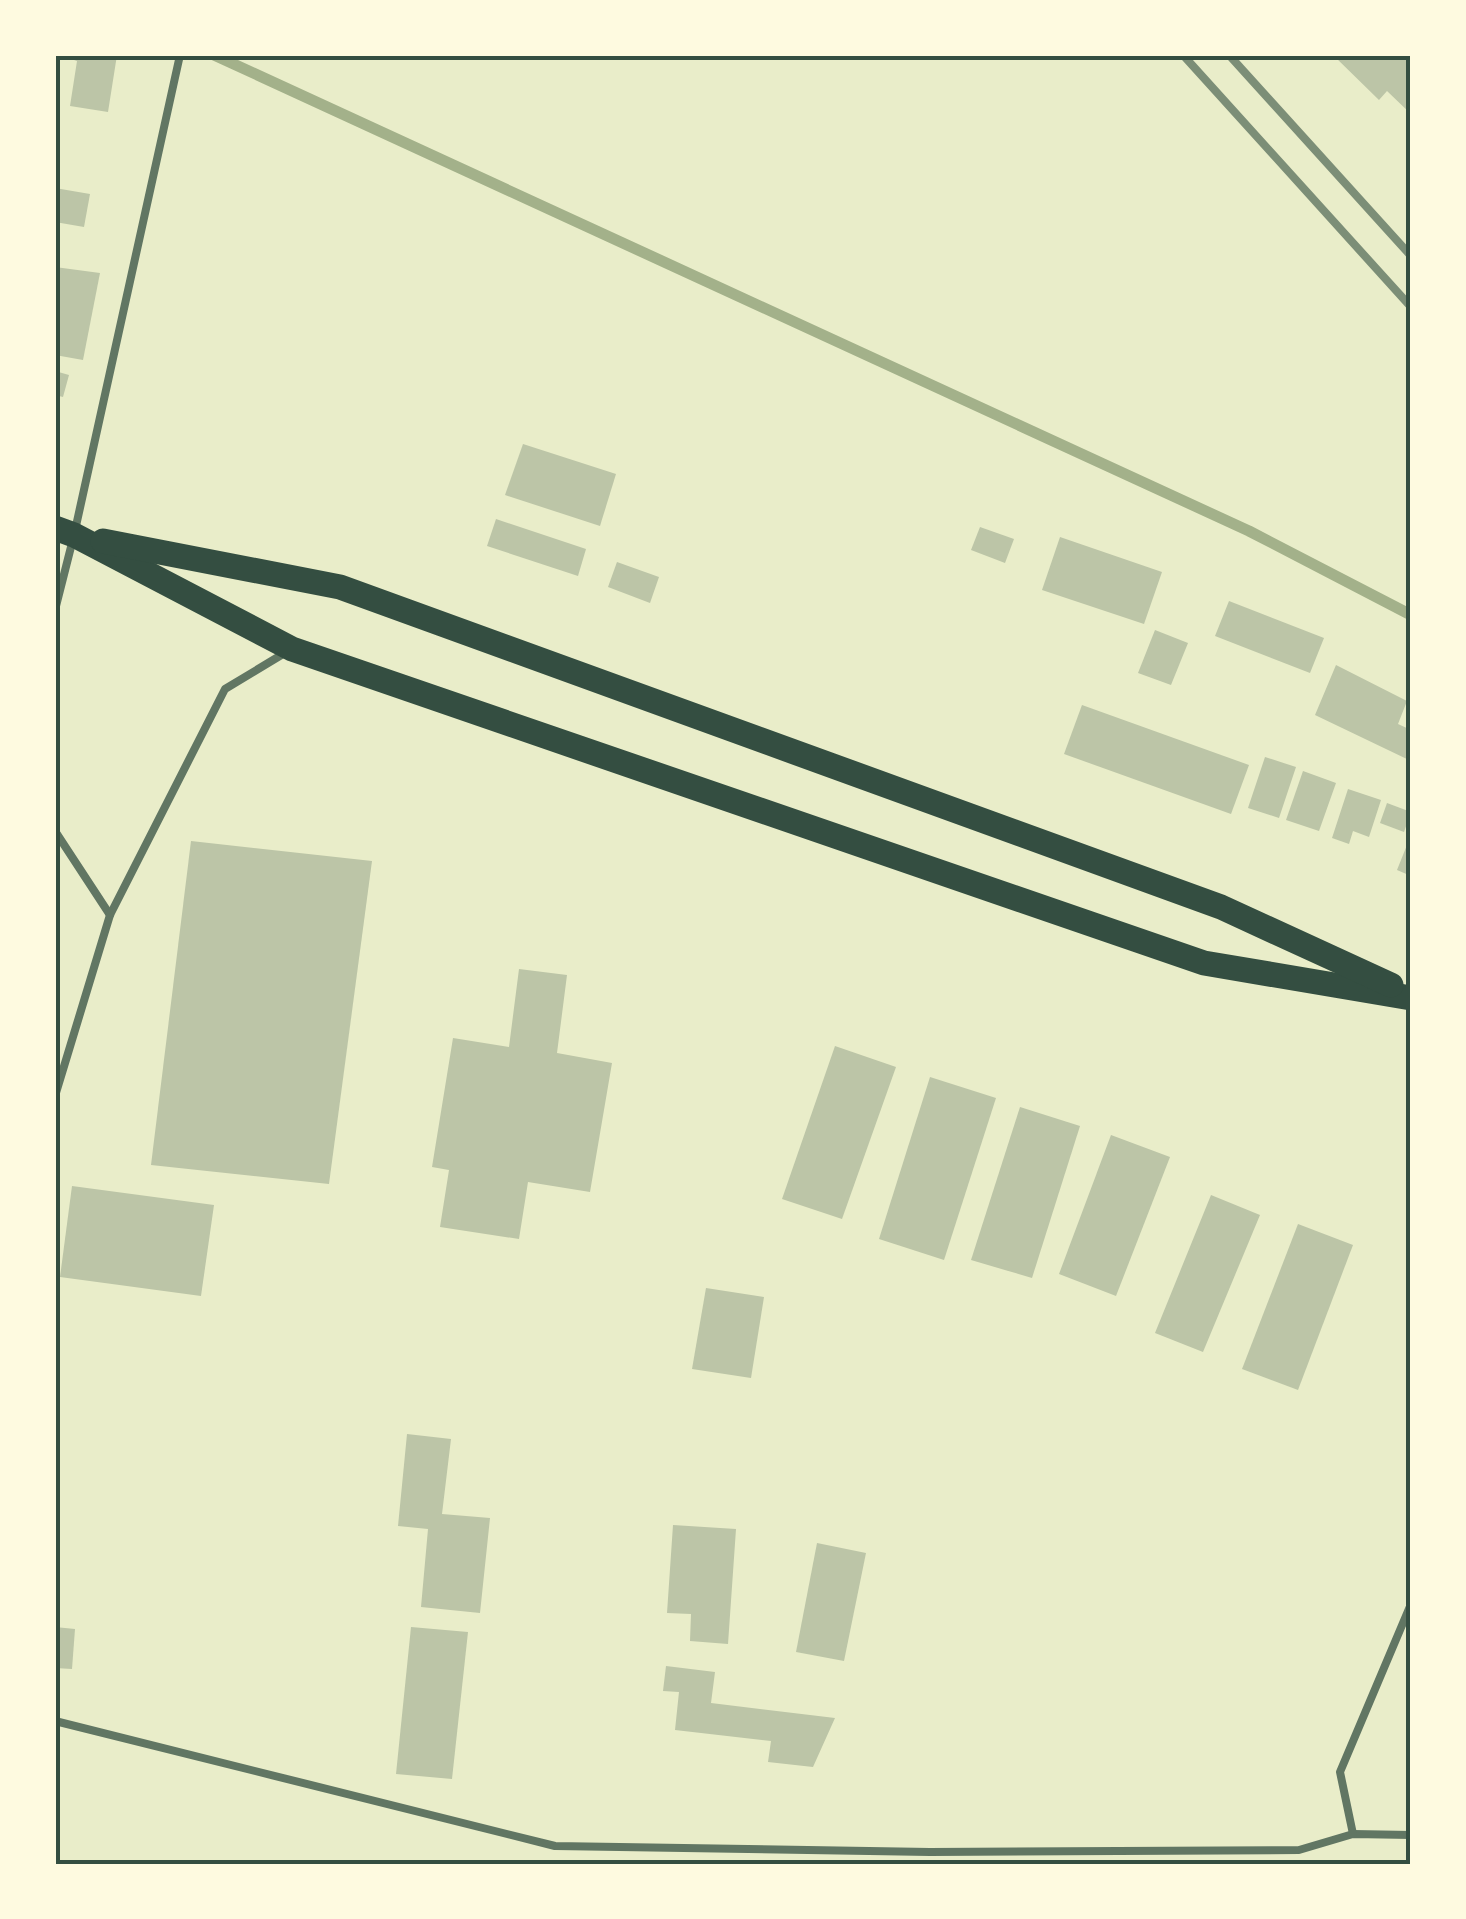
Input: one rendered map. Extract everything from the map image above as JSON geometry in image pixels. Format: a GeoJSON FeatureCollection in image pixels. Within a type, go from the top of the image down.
{"type":"FeatureCollection","features":[{"type":"Feature","properties":{"kind":"main road"},"geometry":{"type":"LineString","coordinates":[[64,532],[292,649],[1204,963],[1411,996]]}},
{"type":"Feature","properties":{"kind":"main road"},"geometry":{"type":"LineString","coordinates":[[64,532],[340,587],[1221,907],[1411,996]]}},
{"type":"Feature","properties":{"kind":"lane"},"geometry":{"type":"LineString","coordinates":[[55,610],[64,532],[180,55]]}},
{"type":"Feature","properties":{"kind":"lane"},"geometry":{"type":"LineString","coordinates":[[55,1096],[110,915],[225,689],[292,649]]}},
{"type":"Feature","properties":{"kind":"lane"},"geometry":{"type":"LineString","coordinates":[[55,831],[110,915]]}},
{"type":"Feature","properties":{"kind":"lane"},"geometry":{"type":"LineString","coordinates":[[1352,1834],[1340,1772],[1411,1604]]}},
{"type":"Feature","properties":{"kind":"lane"},"geometry":{"type":"LineString","coordinates":[[55,1721],[554,1846],[930,1852],[1298,1850],[1352,1834],[1410,1832]]}},
{"type":"Feature","properties":{"kind":"building"},"geometry":{"type":"Polygon","coordinates":[[[59,55],[117,55],[108,112],[70,106],[77,61],[59,55]]]}},
{"type":"Feature","properties":{"kind":"building"},"geometry":{"type":"Polygon","coordinates":[[[1333,55],[1411,55],[1411,114],[1387,91],[1379,100],[1333,55]]]}},
{"type":"Feature","properties":{"kind":"building"},"geometry":{"type":"Polygon","coordinates":[[[55,188],[90,194],[84,227],[55,222],[55,188]]]}},
{"type":"Feature","properties":{"kind":"building"},"geometry":{"type":"Polygon","coordinates":[[[55,267],[100,273],[83,360],[55,355],[55,267]]]}},
{"type":"Feature","properties":{"kind":"building"},"geometry":{"type":"Polygon","coordinates":[[[55,371],[69,375],[63,397],[55,395],[55,371]]]}},
{"type":"Feature","properties":{"kind":"building"},"geometry":{"type":"Polygon","coordinates":[[[523,444],[616,474],[600,526],[505,495],[523,444]]]}},
{"type":"Feature","properties":{"kind":"building"},"geometry":{"type":"Polygon","coordinates":[[[496,519],[586,549],[578,576],[487,546],[496,519]]]}},
{"type":"Feature","properties":{"kind":"building"},"geometry":{"type":"Polygon","coordinates":[[[980,527],[1014,539],[1005,563],[971,550],[980,527]]]}},
{"type":"Feature","properties":{"kind":"building"},"geometry":{"type":"Polygon","coordinates":[[[1060,537],[1162,572],[1144,624],[1042,590],[1060,537]]]}},
{"type":"Feature","properties":{"kind":"building"},"geometry":{"type":"Polygon","coordinates":[[[617,562],[659,577],[650,603],[608,587],[617,562]]]}},
{"type":"Feature","properties":{"kind":"building"},"geometry":{"type":"Polygon","coordinates":[[[1229,601],[1324,638],[1310,673],[1215,636],[1229,601]]]}},
{"type":"Feature","properties":{"kind":"building"},"geometry":{"type":"Polygon","coordinates":[[[1155,630],[1188,643],[1171,685],[1138,673],[1155,630]]]}},
{"type":"Feature","properties":{"kind":"building"},"geometry":{"type":"Polygon","coordinates":[[[1336,665],[1407,701],[1398,724],[1411,730],[1411,761],[1315,715],[1336,665]]]}},
{"type":"Feature","properties":{"kind":"building"},"geometry":{"type":"Polygon","coordinates":[[[1082,705],[1249,765],[1231,814],[1064,754],[1082,705]]]}},
{"type":"Feature","properties":{"kind":"building"},"geometry":{"type":"Polygon","coordinates":[[[1265,757],[1296,767],[1279,818],[1248,808],[1265,757]]]}},
{"type":"Feature","properties":{"kind":"building"},"geometry":{"type":"Polygon","coordinates":[[[1303,771],[1336,783],[1319,831],[1286,820],[1303,771]]]}},
{"type":"Feature","properties":{"kind":"building"},"geometry":{"type":"Polygon","coordinates":[[[1348,789],[1381,800],[1369,837],[1353,831],[1349,844],[1332,838],[1348,789]]]}},
{"type":"Feature","properties":{"kind":"building"},"geometry":{"type":"Polygon","coordinates":[[[1387,803],[1411,812],[1404,832],[1380,823],[1387,803]]]}},
{"type":"Feature","properties":{"kind":"building"},"geometry":{"type":"Polygon","coordinates":[[[1411,835],[1411,876],[1397,870],[1411,835]]]}},
{"type":"Feature","properties":{"kind":"building"},"geometry":{"type":"Polygon","coordinates":[[[191,841],[372,861],[329,1184],[151,1165],[191,841]]]}},
{"type":"Feature","properties":{"kind":"building"},"geometry":{"type":"Polygon","coordinates":[[[519,969],[567,975],[557,1053],[612,1063],[590,1192],[528,1182],[519,1239],[440,1227],[449,1170],[432,1167],[453,1038],[509,1047],[519,969]]]}},
{"type":"Feature","properties":{"kind":"building"},"geometry":{"type":"Polygon","coordinates":[[[835,1046],[896,1067],[842,1219],[782,1199],[835,1046]]]}},
{"type":"Feature","properties":{"kind":"building"},"geometry":{"type":"Polygon","coordinates":[[[930,1077],[996,1098],[944,1260],[879,1239],[930,1077]]]}},
{"type":"Feature","properties":{"kind":"building"},"geometry":{"type":"Polygon","coordinates":[[[1020,1107],[1080,1126],[1032,1278],[971,1260],[1020,1107]]]}},
{"type":"Feature","properties":{"kind":"building"},"geometry":{"type":"Polygon","coordinates":[[[1111,1135],[1170,1157],[1116,1296],[1059,1274],[1111,1135]]]}},
{"type":"Feature","properties":{"kind":"building"},"geometry":{"type":"Polygon","coordinates":[[[72,1186],[214,1205],[201,1296],[60,1277],[72,1186]]]}},
{"type":"Feature","properties":{"kind":"building"},"geometry":{"type":"Polygon","coordinates":[[[1211,1195],[1260,1215],[1203,1352],[1155,1333],[1211,1195]]]}},
{"type":"Feature","properties":{"kind":"building"},"geometry":{"type":"Polygon","coordinates":[[[1298,1224],[1353,1245],[1298,1390],[1242,1369],[1298,1224]]]}},
{"type":"Feature","properties":{"kind":"building"},"geometry":{"type":"Polygon","coordinates":[[[706,1288],[764,1297],[751,1378],[692,1369],[706,1288]]]}},
{"type":"Feature","properties":{"kind":"building"},"geometry":{"type":"Polygon","coordinates":[[[407,1434],[451,1439],[442,1514],[490,1518],[480,1613],[421,1607],[428,1529],[398,1526],[407,1434]]]}},
{"type":"Feature","properties":{"kind":"building"},"geometry":{"type":"Polygon","coordinates":[[[673,1525],[736,1529],[728,1644],[690,1641],[691,1614],[667,1613],[673,1525]]]}},
{"type":"Feature","properties":{"kind":"building"},"geometry":{"type":"Polygon","coordinates":[[[817,1543],[866,1553],[844,1661],[796,1652],[817,1543]]]}},
{"type":"Feature","properties":{"kind":"building"},"geometry":{"type":"Polygon","coordinates":[[[55,1627],[75,1629],[72,1669],[55,1668],[55,1627]]]}},
{"type":"Feature","properties":{"kind":"building"},"geometry":{"type":"Polygon","coordinates":[[[411,1627],[468,1632],[452,1779],[396,1774],[411,1627]]]}},
{"type":"Feature","properties":{"kind":"building"},"geometry":{"type":"Polygon","coordinates":[[[666,1666],[715,1672],[711,1703],[835,1718],[813,1767],[768,1762],[771,1741],[675,1730],[679,1692],[663,1691],[666,1666]]]}},
{"type":"Feature","properties":{"kind":"waterway"},"geometry":{"type":"LineString","coordinates":[[214,55],[1249,531],[1411,615]]}},
{"type":"Feature","properties":{"kind":"railway"},"geometry":{"type":"LineString","coordinates":[[1183,55],[1411,307]]}},
{"type":"Feature","properties":{"kind":"railway"},"geometry":{"type":"LineString","coordinates":[[1229,55],[1411,256]]}}]}
